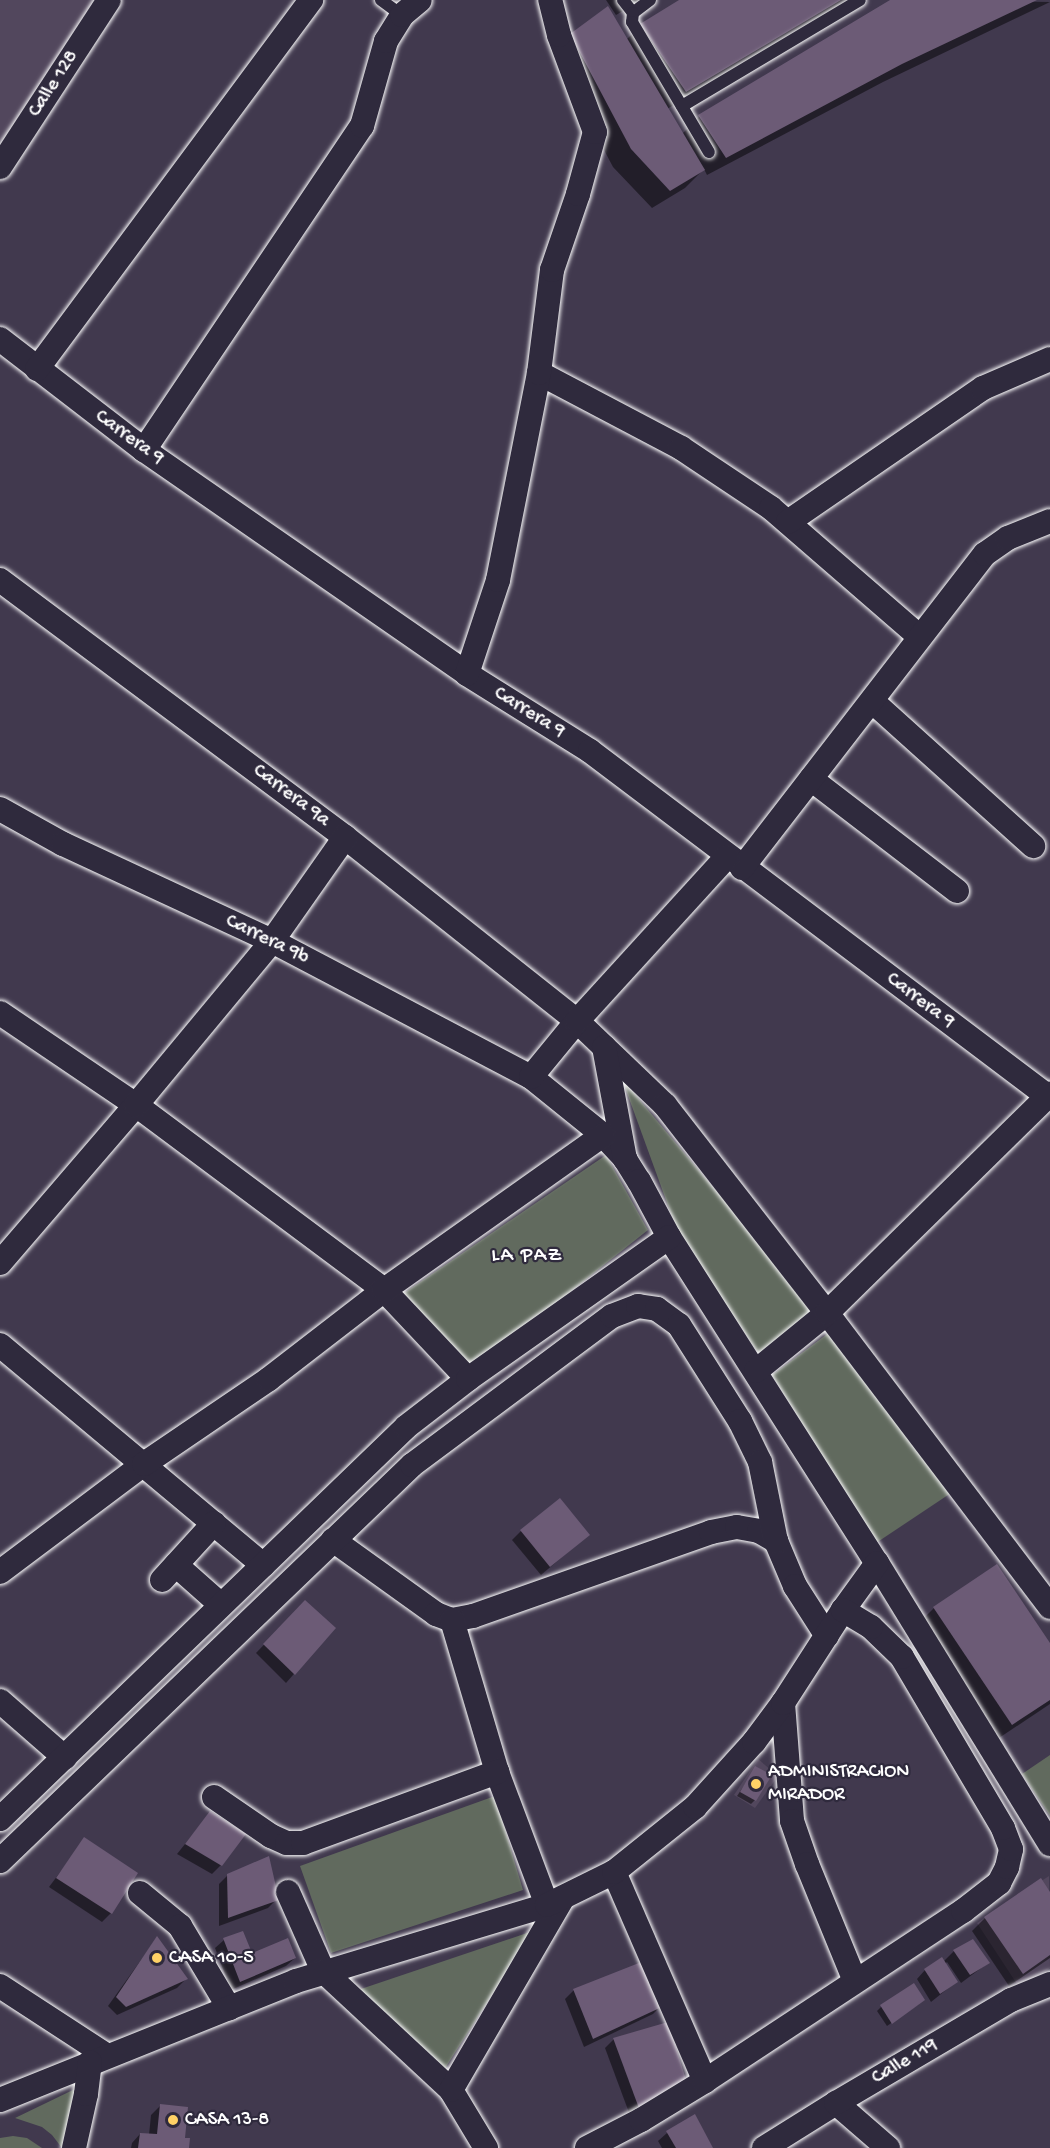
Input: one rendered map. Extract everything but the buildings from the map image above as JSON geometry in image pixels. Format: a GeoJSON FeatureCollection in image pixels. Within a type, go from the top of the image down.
{"type":"FeatureCollection","features":[{"type":"Feature","properties":{"kind":"street","name":"Calle 128"},"geometry":{"type":"LineString","coordinates":[[0,167],[109,0]]}},
{"type":"Feature","properties":{"kind":"street"},"geometry":{"type":"LineString","coordinates":[[37,369],[311,0]]}},
{"type":"Feature","properties":{"kind":"street"},"geometry":{"type":"LineString","coordinates":[[467,674],[498,580],[539,373],[552,270],[581,185],[595,132],[559,35],[550,0]]}},
{"type":"Feature","properties":{"kind":"street"},"geometry":{"type":"LineString","coordinates":[[144,450],[362,126],[386,41],[411,8]]}},
{"type":"Feature","properties":{"kind":"street","name":"Carrera 9"},"geometry":{"type":"LineString","coordinates":[[0,339],[144,450],[467,674],[590,751],[1049,1097]]}},
{"type":"Feature","properties":{"kind":"street"},"geometry":{"type":"LineString","coordinates":[[788,522],[983,388],[1050,359]]}},
{"type":"Feature","properties":{"kind":"street"},"geometry":{"type":"LineString","coordinates":[[539,373],[681,448],[788,522],[920,637]]}},
{"type":"Feature","properties":{"kind":"street"},"geometry":{"type":"LineString","coordinates":[[531,1077],[577,1021],[735,862],[811,779],[985,554],[1008,538],[1050,520]]}},
{"type":"Feature","properties":{"kind":"street","name":"Carrera 9a"},"geometry":{"type":"LineString","coordinates":[[0,580],[345,837],[577,1021],[665,1105],[827,1313],[1050,1607]]}},
{"type":"Feature","properties":{"kind":"street"},"geometry":{"type":"LineString","coordinates":[[872,700],[1033,846]]}},
{"type":"Feature","properties":{"kind":"street"},"geometry":{"type":"LineString","coordinates":[[811,779],[957,891]]}},
{"type":"Feature","properties":{"kind":"street","name":"Carrera 9b"},"geometry":{"type":"LineString","coordinates":[[0,809],[63,844],[273,940],[531,1077],[603,1135],[625,1159]]}},
{"type":"Feature","properties":{"kind":"street"},"geometry":{"type":"LineString","coordinates":[[0,1263],[136,1105],[273,940],[345,837]]}},
{"type":"Feature","properties":{"kind":"street"},"geometry":{"type":"LineString","coordinates":[[0,1013],[136,1105],[384,1290],[468,1379]]}},
{"type":"Feature","properties":{"kind":"street"},"geometry":{"type":"LineString","coordinates":[[604,1047],[625,1159],[669,1236],[877,1563],[1050,1844]]}},
{"type":"Feature","properties":{"kind":"street"},"geometry":{"type":"LineString","coordinates":[[756,1371],[827,1313],[1049,1097]]}},
{"type":"Feature","properties":{"kind":"street"},"geometry":{"type":"LineString","coordinates":[[0,1572],[144,1464],[269,1379],[384,1290],[603,1135]]}},
{"type":"Feature","properties":{"kind":"street"},"geometry":{"type":"LineString","coordinates":[[0,1819],[406,1426],[669,1236]]}},
{"type":"Feature","properties":{"kind":"street"},"geometry":{"type":"LineString","coordinates":[[0,1861],[412,1466],[612,1316],[638,1306],[657,1309],[679,1325],[740,1420],[760,1462],[776,1541],[795,1586],[827,1636]]}},
{"type":"Feature","properties":{"kind":"street"},"geometry":{"type":"LineString","coordinates":[[0,1345],[263,1565]]}},
{"type":"Feature","properties":{"kind":"street"},"geometry":{"type":"LineString","coordinates":[[214,1524],[169,1572],[221,1605]]}},
{"type":"Feature","properties":{"kind":"street"},"geometry":{"type":"LineString","coordinates":[[333,1540],[436,1614],[452,1620],[473,1616],[711,1532],[737,1527],[759,1531],[776,1541]]}},
{"type":"Feature","properties":{"kind":"street"},"geometry":{"type":"LineString","coordinates":[[0,2100],[98,2058],[323,1971],[554,1902],[614,1872],[695,1807],[754,1742],[783,1703],[843,1610],[877,1563]]}},
{"type":"Feature","properties":{"kind":"street"},"geometry":{"type":"LineString","coordinates":[[587,2148],[641,2120],[705,2081],[963,1911],[999,1883],[1007,1867],[1011,1849],[1004,1828],[902,1657],[871,1627],[843,1610]]}},
{"type":"Feature","properties":{"kind":"street"},"geometry":{"type":"LineString","coordinates":[[452,1620],[497,1772],[554,1902]]}},
{"type":"Feature","properties":{"kind":"street"},"geometry":{"type":"LineString","coordinates":[[0,1701],[65,1758]]}},
{"type":"Feature","properties":{"kind":"street"},"geometry":{"type":"LineString","coordinates":[[783,1703],[792,1821],[855,1981]]}},
{"type":"Feature","properties":{"kind":"street"},"geometry":{"type":"LineString","coordinates":[[214,1797],[271,1836],[287,1843],[303,1844],[497,1772]]}},
{"type":"Feature","properties":{"kind":"street"},"geometry":{"type":"LineString","coordinates":[[614,1872],[705,2081]]}},
{"type":"Feature","properties":{"kind":"street"},"geometry":{"type":"LineString","coordinates":[[288,1892],[323,1971],[451,2090],[486,2148]]}},
{"type":"Feature","properties":{"kind":"street"},"geometry":{"type":"LineString","coordinates":[[140,1893],[180,1926],[229,2008]]}},
{"type":"Feature","properties":{"kind":"street"},"geometry":{"type":"LineString","coordinates":[[451,2090],[554,1902]]}},
{"type":"Feature","properties":{"kind":"street","name":"Calle 119"},"geometry":{"type":"LineString","coordinates":[[764,2148],[1011,2000],[1050,1984]]}},
{"type":"Feature","properties":{"kind":"street"},"geometry":{"type":"LineString","coordinates":[[0,1986],[98,2058]]}},
{"type":"Feature","properties":{"kind":"street"},"geometry":{"type":"LineString","coordinates":[[74,2148],[86,2094],[98,2058]]}},
{"type":"Feature","properties":{"kind":"street"},"geometry":{"type":"LineString","coordinates":[[836,2103],[888,2148]]}},
{"type":"Feature","properties":{"kind":"lane"},"geometry":{"type":"LineString","coordinates":[[381,0],[411,8]]}},
{"type":"Feature","properties":{"kind":"lane"},"geometry":{"type":"LineString","coordinates":[[623,0],[633,14],[632,22],[709,152]]}},
{"type":"Feature","properties":{"kind":"lane"},"geometry":{"type":"LineString","coordinates":[[633,14],[650,0]]}},
{"type":"Feature","properties":{"kind":"lane"},"geometry":{"type":"LineString","coordinates":[[682,106],[860,0]]}},
{"type":"Feature","properties":{"kind":"shaded area"},"geometry":{"type":"Polygon","coordinates":[[[0,0],[97,0],[0,147],[0,0]]]}},
{"type":"Feature","properties":{"kind":"shaded area"},"geometry":{"type":"Polygon","coordinates":[[[758,1759],[778,1776],[755,1808],[734,1795],[758,1759]]]}},
{"type":"Feature","properties":{"kind":"shaded area"},"geometry":{"type":"Polygon","coordinates":[[[1049,1876],[1050,1968],[1019,1987],[977,1923],[1049,1876]]]}},
{"type":"Feature","properties":{"kind":"green space"},"geometry":{"type":"Polygon","coordinates":[[[622,1079],[818,1312],[759,1354],[678,1233],[622,1079]]]}},
{"type":"Feature","properties":{"kind":"green space"},"geometry":{"type":"Polygon","coordinates":[[[606,1155],[648,1230],[472,1370],[404,1293],[606,1155]]]}},
{"type":"Feature","properties":{"kind":"green space"},"geometry":{"type":"Polygon","coordinates":[[[834,1329],[954,1491],[876,1543],[772,1375],[834,1329]]]}},
{"type":"Feature","properties":{"kind":"green space"},"geometry":{"type":"Polygon","coordinates":[[[1050,1755],[1050,1816],[1022,1774],[1050,1755]]]}},
{"type":"Feature","properties":{"kind":"green space"},"geometry":{"type":"Polygon","coordinates":[[[495,1796],[523,1890],[331,1953],[300,1866],[495,1796]]]}},
{"type":"Feature","properties":{"kind":"green space"},"geometry":{"type":"Polygon","coordinates":[[[533,1931],[444,2070],[355,1991],[533,1931]]]}},
{"type":"Feature","properties":{"kind":"green space"},"geometry":{"type":"Polygon","coordinates":[[[75,2089],[62,2148],[42,2127],[15,2118],[75,2089]]]}},
{"type":"Feature","properties":{"kind":"green space"},"geometry":{"type":"Polygon","coordinates":[[[13,2136],[27,2138],[42,2148],[0,2148],[0,2138],[13,2136]]]}},
{"type":"Feature","properties":{"kind":"place","name":"ADMINISTRACION MIRADOR"},"geometry":{"type":"Point","coordinates":[756,1784]}},
{"type":"Feature","properties":{"kind":"place","name":"CASA 10-5"},"geometry":{"type":"Point","coordinates":[157,1958]}},
{"type":"Feature","properties":{"kind":"place","name":"CASA 13-8"},"geometry":{"type":"Point","coordinates":[173,2120]}},
{"type":"Feature","properties":{"kind":"district","name":"LA PAZ"},"geometry":{"type":"Point","coordinates":[527,1257]}}]}
